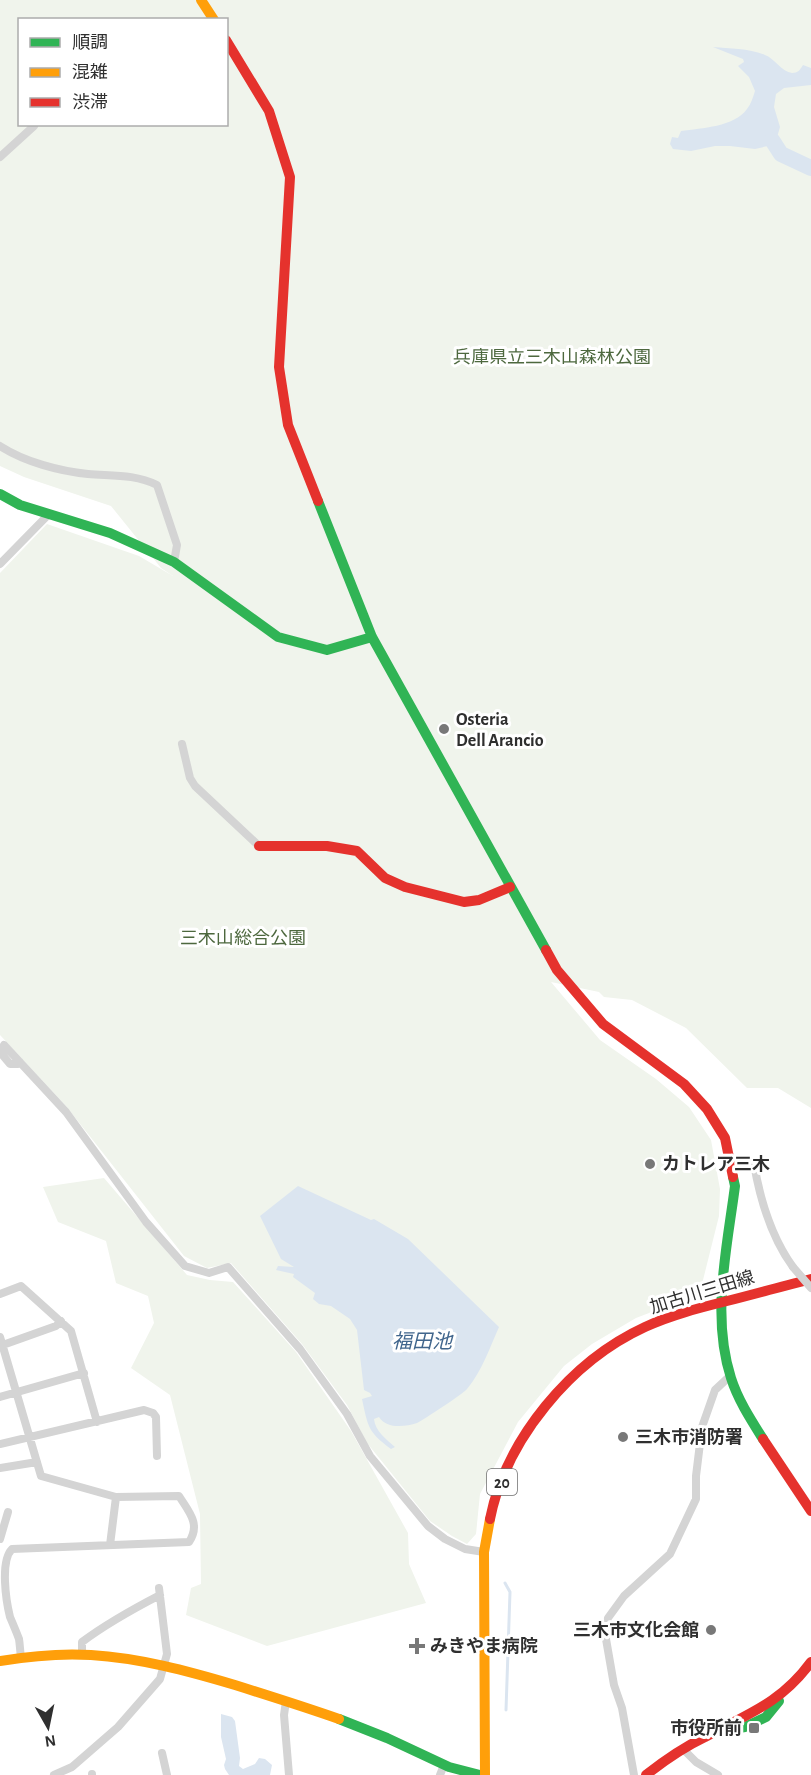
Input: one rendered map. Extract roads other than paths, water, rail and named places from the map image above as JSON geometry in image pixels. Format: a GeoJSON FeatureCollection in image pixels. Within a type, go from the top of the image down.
{"type":"FeatureCollection","features":[{"type":"Feature","properties":{"kind":"street"},"geometry":{"type":"LineString","coordinates":[[201,0],[213,18]]}},
{"type":"Feature","properties":{"kind":"street"},"geometry":{"type":"LineString","coordinates":[[228,43],[268,111],[290,177],[279,367],[288,425],[372,637],[557,970],[603,1024],[684,1084],[707,1109],[725,1138],[735,1186],[721,1301],[723,1347],[730,1376],[752,1422],[811,1511]]}},
{"type":"Feature","properties":{"kind":"street"},"geometry":{"type":"LineString","coordinates":[[0,157],[34,126]]}},
{"type":"Feature","properties":{"kind":"street"},"geometry":{"type":"LineString","coordinates":[[0,446],[9,452],[53,468],[86,474],[131,476],[157,485],[177,545],[174,562]]}},
{"type":"Feature","properties":{"kind":"street"},"geometry":{"type":"LineString","coordinates":[[0,494],[20,505],[110,533],[174,562],[278,637],[327,650],[372,637]]}},
{"type":"Feature","properties":{"kind":"street"},"geometry":{"type":"LineString","coordinates":[[0,564],[49,514]]}},
{"type":"Feature","properties":{"kind":"street"},"geometry":{"type":"LineString","coordinates":[[182,744],[190,778],[195,786],[259,846],[327,846],[357,851],[385,878],[405,887],[464,902],[479,900],[510,887]]}},
{"type":"Feature","properties":{"kind":"street"},"geometry":{"type":"LineString","coordinates":[[0,1052],[4,1045],[66,1112],[146,1222],[185,1266],[209,1273],[228,1267],[300,1349],[347,1414],[370,1456],[428,1526],[445,1539],[465,1549],[484,1552]]}},
{"type":"Feature","properties":{"kind":"street"},"geometry":{"type":"LineString","coordinates":[[730,1161],[746,1160],[754,1164],[759,1193],[783,1253],[811,1288]]}},
{"type":"Feature","properties":{"kind":"street","name":"加古川三田線"},"geometry":{"type":"LineString","coordinates":[[485,1775],[484,1552],[494,1500],[517,1445],[548,1403],[582,1368],[622,1339],[680,1313],[811,1279]]}},
{"type":"Feature","properties":{"kind":"street"},"geometry":{"type":"LineString","coordinates":[[0,1294],[21,1286],[71,1331],[96,1422]]}},
{"type":"Feature","properties":{"kind":"street"},"geometry":{"type":"LineString","coordinates":[[21,1657],[20,1641],[10,1616],[6,1591],[5,1563],[7,1554],[12,1549],[189,1542],[194,1533],[194,1521],[179,1496],[116,1497],[42,1476],[1,1342],[57,1326],[61,1321]]}},
{"type":"Feature","properties":{"kind":"street"},"geometry":{"type":"LineString","coordinates":[[0,1397],[84,1373]]}},
{"type":"Feature","properties":{"kind":"street"},"geometry":{"type":"LineString","coordinates":[[634,1775],[606,1639],[608,1618],[624,1596],[670,1554],[696,1499],[696,1476],[702,1427],[715,1390],[730,1376]]}},
{"type":"Feature","properties":{"kind":"street"},"geometry":{"type":"LineString","coordinates":[[0,1444],[144,1410],[153,1413],[156,1417],[157,1455]]}},
{"type":"Feature","properties":{"kind":"street"},"geometry":{"type":"LineString","coordinates":[[0,1468],[37,1462]]}},
{"type":"Feature","properties":{"kind":"street"},"geometry":{"type":"LineString","coordinates":[[110,1545],[116,1497]]}},
{"type":"Feature","properties":{"kind":"street"},"geometry":{"type":"LineString","coordinates":[[0,1539],[8,1512]]}},
{"type":"Feature","properties":{"kind":"street"},"geometry":{"type":"LineString","coordinates":[[0,1545],[7,1554]]}},
{"type":"Feature","properties":{"kind":"street"},"geometry":{"type":"LineString","coordinates":[[57,1774],[72,1767],[118,1727],[160,1679],[167,1654],[160,1592],[82,1642],[82,1654]]}},
{"type":"Feature","properties":{"kind":"street"},"geometry":{"type":"LineString","coordinates":[[0,1661],[54,1654],[82,1654],[135,1659],[164,1665],[307,1707],[400,1743],[442,1770],[480,1775]]}},
{"type":"Feature","properties":{"kind":"street"},"geometry":{"type":"LineString","coordinates":[[646,1775],[683,1749],[768,1705],[796,1682],[811,1662]]}},
{"type":"Feature","properties":{"kind":"street"},"geometry":{"type":"LineString","coordinates":[[286,1701],[284,1715],[289,1775]]}},
{"type":"Feature","properties":{"kind":"street"},"geometry":{"type":"LineString","coordinates":[[683,1749],[696,1762],[718,1775]]}},
{"type":"Feature","properties":{"kind":"street"},"geometry":{"type":"LineString","coordinates":[[162,1754],[167,1775]]}},
{"type":"Feature","properties":{"kind":"water"},"geometry":{"type":"Polygon","coordinates":[[[713,47],[759,53],[792,73],[799,71],[803,65],[811,68],[811,85],[784,88],[776,94],[774,107],[780,127],[776,141],[772,145],[755,149],[715,146],[691,151],[673,149],[670,144],[672,137],[678,138],[681,131],[717,126],[734,120],[747,109],[752,100],[755,91],[749,77],[738,66],[744,62],[743,59],[713,47]]]}},
{"type":"Feature","properties":{"kind":"water","name":"福田池"},"geometry":{"type":"Polygon","coordinates":[[[298,1186],[371,1220],[374,1219],[408,1239],[499,1327],[477,1375],[467,1389],[458,1396],[417,1423],[396,1426],[386,1424],[379,1417],[374,1419],[379,1431],[395,1447],[391,1449],[373,1433],[368,1423],[362,1399],[372,1396],[364,1390],[357,1330],[350,1319],[331,1306],[319,1304],[313,1299],[315,1293],[293,1277],[294,1274],[276,1270],[278,1266],[294,1267],[281,1259],[260,1216],[298,1186]]]}},
{"type":"Feature","properties":{"kind":"water"},"geometry":{"type":"Polygon","coordinates":[[[221,1714],[232,1717],[235,1721],[239,1766],[243,1769],[255,1764],[259,1758],[265,1759],[272,1765],[270,1775],[229,1775],[224,1765],[226,1759],[221,1737],[221,1714]]]}},
{"type":"Feature","properties":{"kind":"waterway"},"geometry":{"type":"LineString","coordinates":[[772,140],[781,154],[811,168]]}},
{"type":"Feature","properties":{"kind":"waterway"},"geometry":{"type":"LineString","coordinates":[[505,1583],[510,1592],[506,1710]]}},
{"type":"Feature","properties":{"kind":"place","name":"Osteria Dell Arancio"},"geometry":{"type":"Point","coordinates":[444,729]}},
{"type":"Feature","properties":{"kind":"place","name":"カトレア三木"},"geometry":{"type":"Point","coordinates":[650,1164]}},
{"type":"Feature","properties":{"kind":"place","name":"三木市消防署"},"geometry":{"type":"Point","coordinates":[623,1437]}},
{"type":"Feature","properties":{"kind":"place","name":"三木市文化会館"},"geometry":{"type":"Point","coordinates":[711,1630]}},
{"type":"Feature","properties":{"kind":"place","name":"みきやま病院"},"geometry":{"type":"Point","coordinates":[417,1646]}},
{"type":"Feature","properties":{"kind":"place","name":"市役所前"},"geometry":{"type":"Point","coordinates":[754,1728]}},
{"type":"Feature","properties":{"kind":"park label","name":"兵庫県立三木山森林公園"},"geometry":{"type":"Point","coordinates":[552,357]}},
{"type":"Feature","properties":{"kind":"park label","name":"三木山総合公園"},"geometry":{"type":"Point","coordinates":[243,938]}}]}
